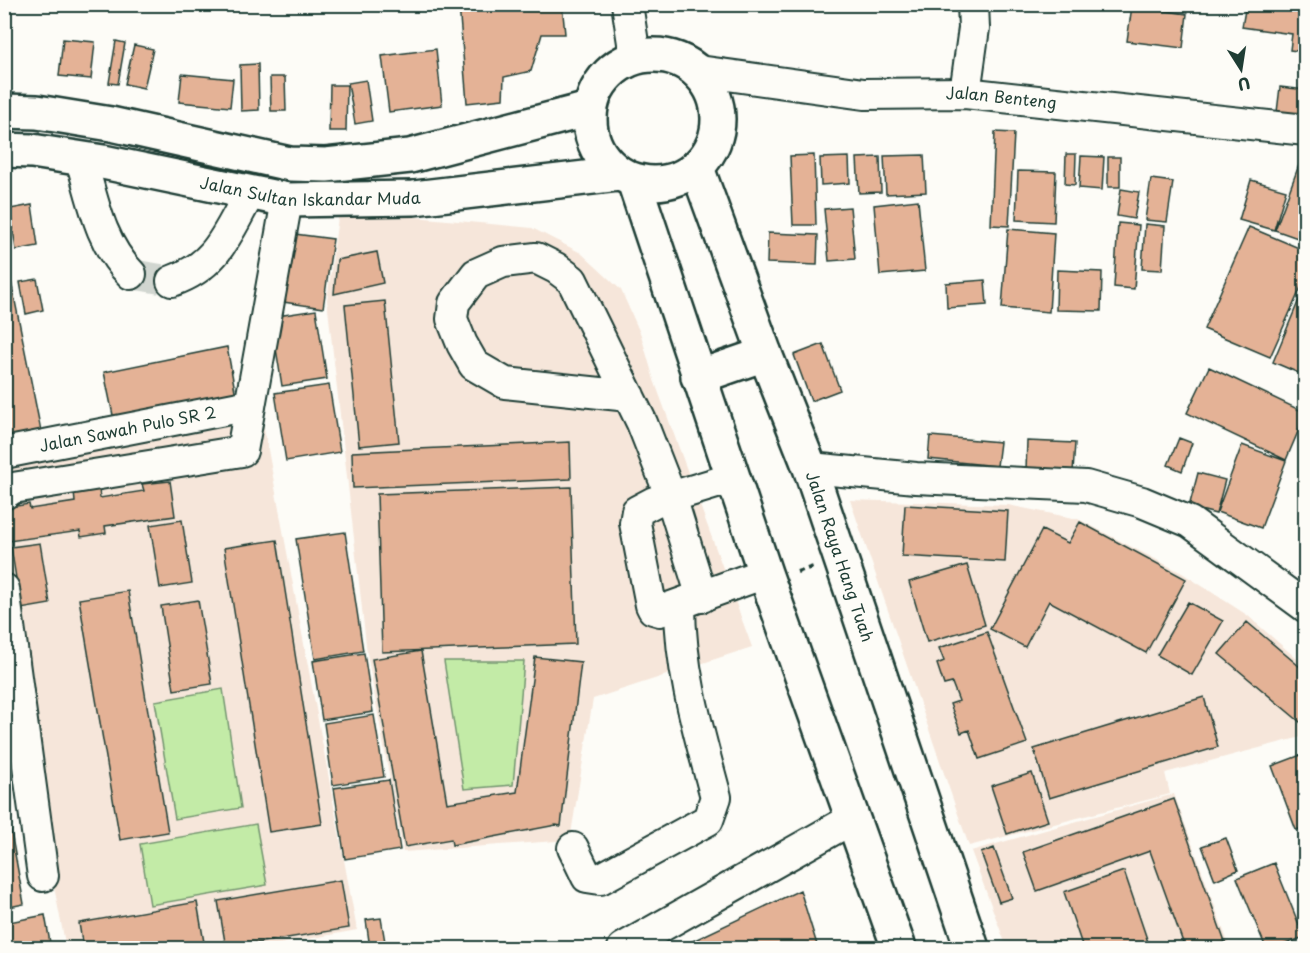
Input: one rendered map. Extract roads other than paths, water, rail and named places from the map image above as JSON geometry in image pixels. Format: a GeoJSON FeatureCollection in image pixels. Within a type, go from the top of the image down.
{"type":"FeatureCollection","features":[{"type":"Feature","properties":{"kind":"highway"},"geometry":{"type":"LineString","coordinates":[[626,177],[667,182],[697,168],[713,146],[719,120],[714,94],[699,71],[680,59],[658,54],[635,56],[605,76],[589,109],[594,146],[626,177],[698,377],[718,482],[767,578],[899,948]]}},
{"type":"Feature","properties":{"kind":"highway","name":"Jalan Sultan Iskandar Muda"},"geometry":{"type":"LineString","coordinates":[[4,111],[37,112],[111,124],[290,164],[326,165],[410,156],[589,109]]}},
{"type":"Feature","properties":{"kind":"highway","name":"Jalan Sultan Iskandar Muda"},"geometry":{"type":"LineString","coordinates":[[4,150],[81,159],[287,200],[414,198],[626,177]]}},
{"type":"Feature","properties":{"kind":"highway","name":"Jalan Raya Hang Tuah"},"geometry":{"type":"LineString","coordinates":[[697,168],[765,354],[810,468],[972,948]]}},
{"type":"Feature","properties":{"kind":"highway"},"geometry":{"type":"LineString","coordinates":[[698,377],[765,354]]}},
{"type":"Feature","properties":{"kind":"street"},"geometry":{"type":"LineString","coordinates":[[627,4],[635,56]]}},
{"type":"Feature","properties":{"kind":"street"},"geometry":{"type":"LineString","coordinates":[[965,93],[974,28],[973,4]]}},
{"type":"Feature","properties":{"kind":"street","name":"Jalan Benteng"},"geometry":{"type":"LineString","coordinates":[[699,71],[864,94],[965,93],[1305,130]]}},
{"type":"Feature","properties":{"kind":"street"},"geometry":{"type":"LineString","coordinates":[[81,159],[104,237],[121,264],[131,274]]}},
{"type":"Feature","properties":{"kind":"street"},"geometry":{"type":"LineString","coordinates":[[172,282],[188,276],[215,256],[250,194]]}},
{"type":"Feature","properties":{"kind":"street"},"geometry":{"type":"LineString","coordinates":[[4,494],[13,488],[239,454],[245,447],[250,405],[287,200]]}},
{"type":"Feature","properties":{"kind":"street"},"geometry":{"type":"LineString","coordinates":[[573,848],[587,877],[600,879],[708,820],[714,809],[716,797],[684,673],[680,640],[691,601],[671,497],[629,396],[572,280],[556,268],[536,258],[503,262],[476,274],[454,303],[452,319],[474,365],[505,383],[629,396]]}},
{"type":"Feature","properties":{"kind":"street","name":"Jalan Sawah Pulo SR 2"},"geometry":{"type":"LineString","coordinates":[[4,453],[250,405]]}},
{"type":"Feature","properties":{"kind":"street"},"geometry":{"type":"LineString","coordinates":[[810,468],[916,478],[1086,486],[1142,502],[1190,522],[1305,607]]}},
{"type":"Feature","properties":{"kind":"street"},"geometry":{"type":"LineString","coordinates":[[718,482],[640,508],[634,516],[653,609],[660,611],[735,584],[767,578]]}},
{"type":"Feature","properties":{"kind":"street"},"geometry":{"type":"LineString","coordinates":[[4,589],[43,876]]}},
{"type":"Feature","properties":{"kind":"street"},"geometry":{"type":"LineString","coordinates":[[623,948],[852,819]]}},
{"type":"Feature","properties":{"kind":"tunnel"},"geometry":{"type":"LineString","coordinates":[[131,274],[172,281]]}}]}
